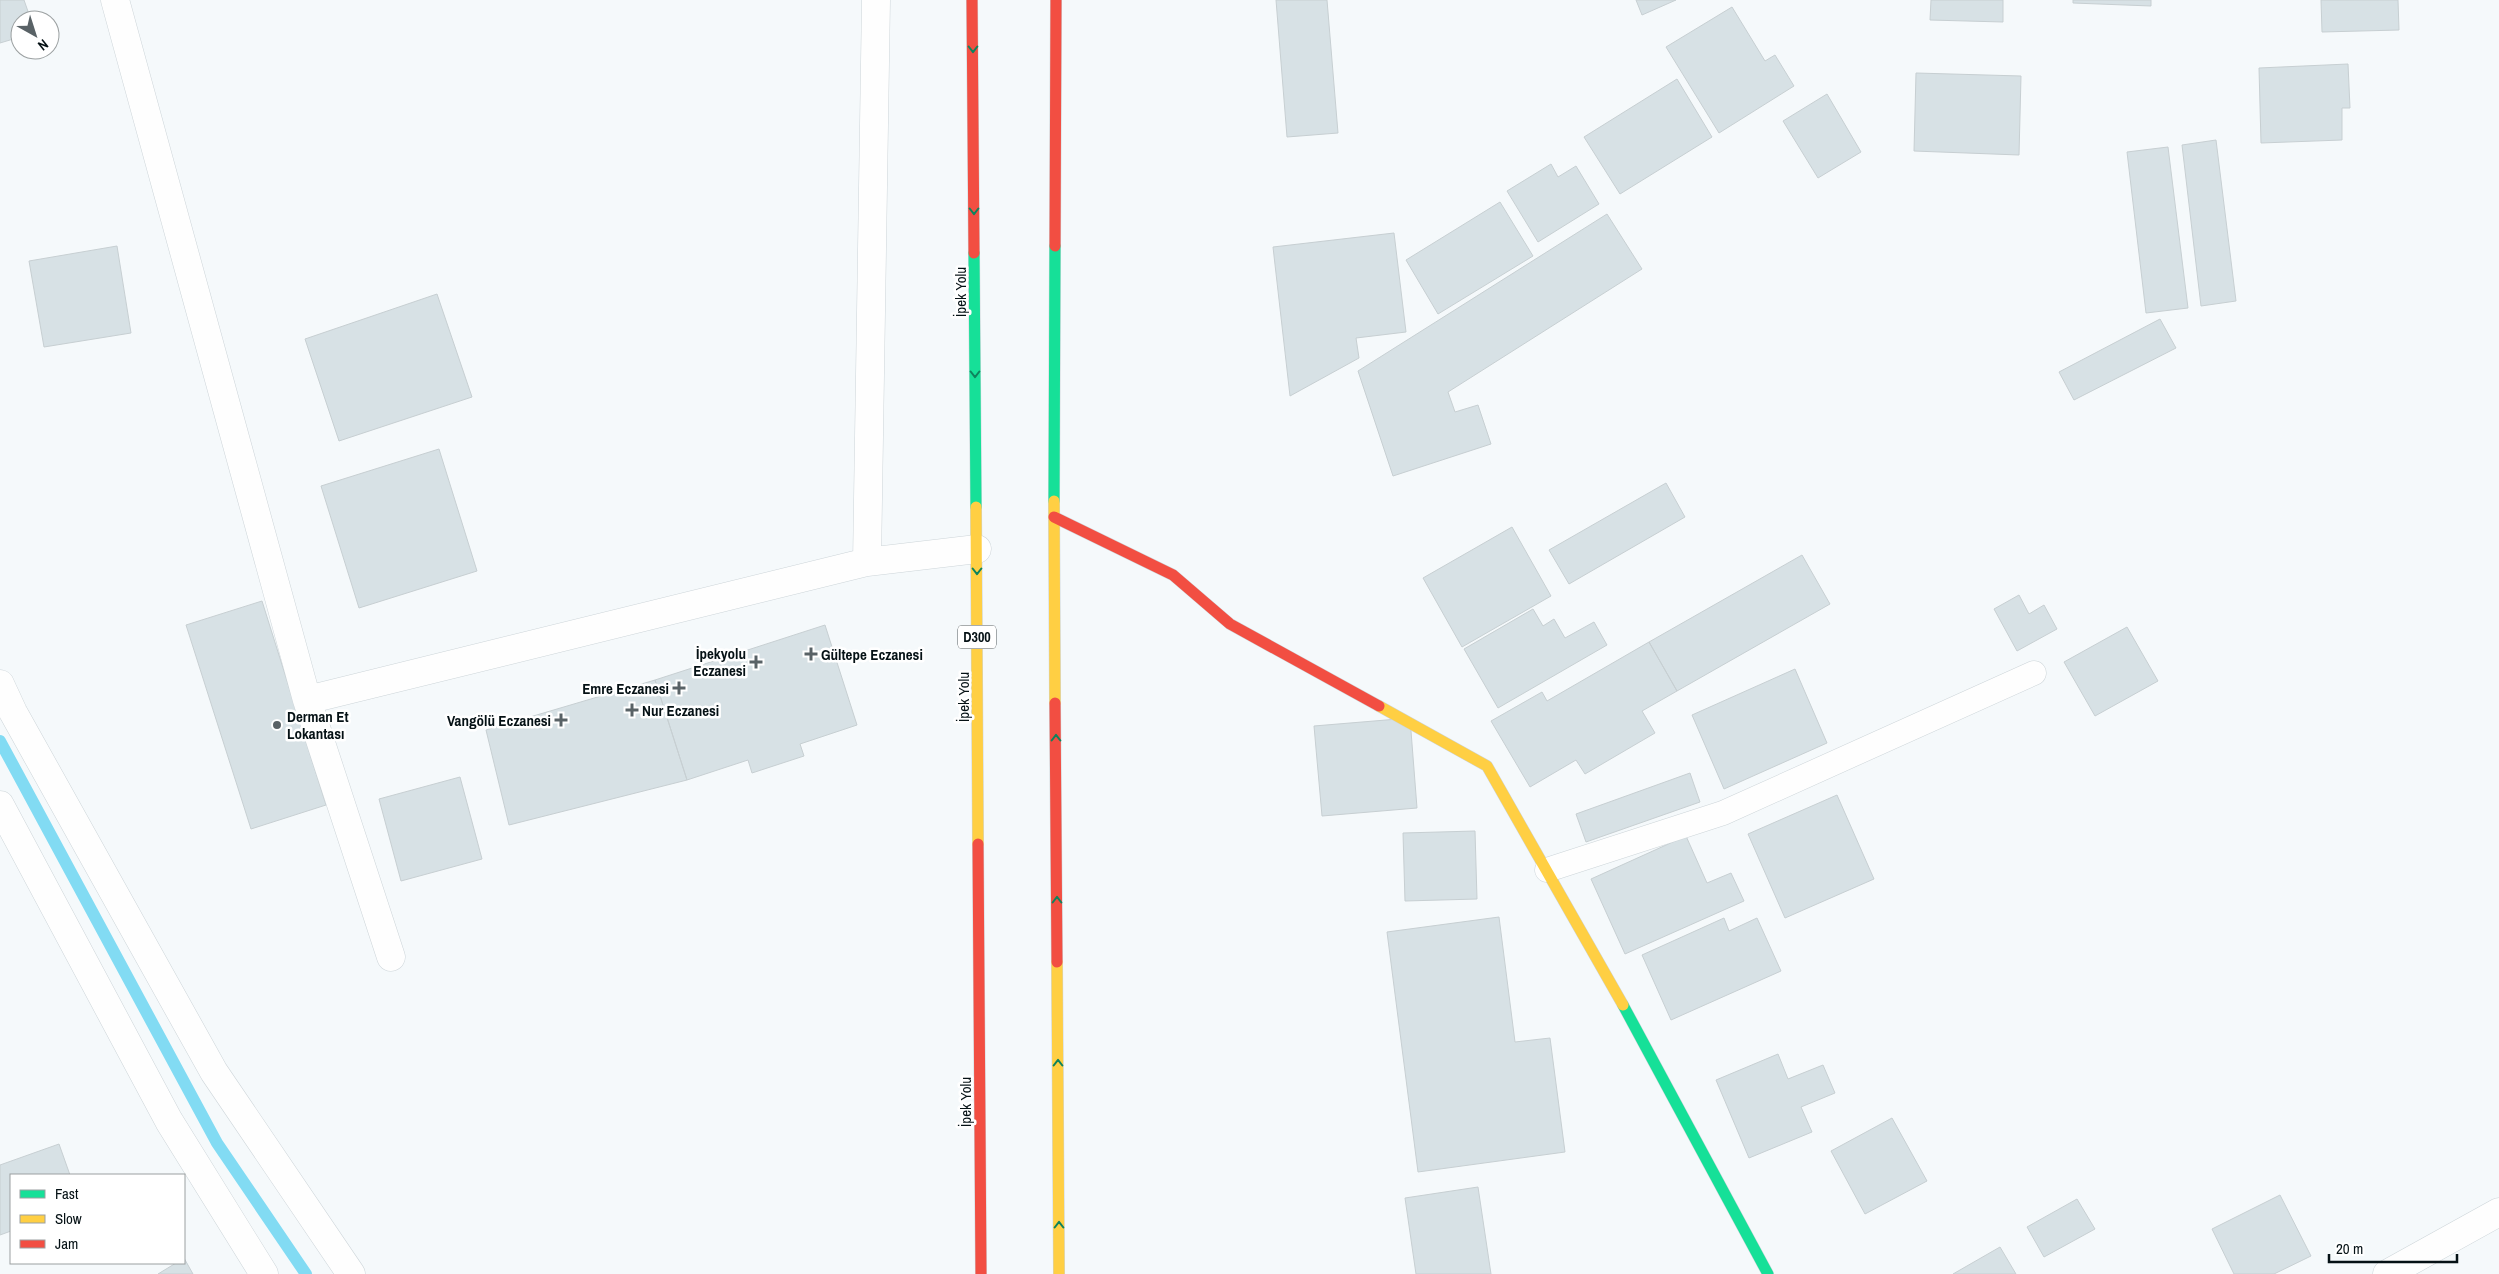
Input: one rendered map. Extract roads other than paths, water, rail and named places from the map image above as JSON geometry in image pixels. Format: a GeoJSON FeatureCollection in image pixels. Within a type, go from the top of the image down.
{"type":"FeatureCollection","features":[{"type":"Feature","properties":{"kind":"main road","name":"İpek Yolu"},"geometry":{"type":"LineString","coordinates":[[972,0],[981,1274]]}},
{"type":"Feature","properties":{"kind":"main road"},"geometry":{"type":"LineString","coordinates":[[1056,0],[1054,517],[1059,1274]]}},
{"type":"Feature","properties":{"kind":"main road"},"geometry":{"type":"LineString","coordinates":[[1054,517],[1173,575],[1230,624],[1487,766],[1592,948],[1716,1181],[1768,1274]]}},
{"type":"Feature","properties":{"kind":"street"},"geometry":{"type":"LineString","coordinates":[[115,0],[307,700],[390,957]]}},
{"type":"Feature","properties":{"kind":"street"},"geometry":{"type":"LineString","coordinates":[[867,562],[876,0]]}},
{"type":"Feature","properties":{"kind":"street"},"geometry":{"type":"LineString","coordinates":[[307,700],[867,562],[977,549]]}},
{"type":"Feature","properties":{"kind":"street"},"geometry":{"type":"LineString","coordinates":[[0,684],[13,712],[214,1072],[351,1274]]}},
{"type":"Feature","properties":{"kind":"street"},"geometry":{"type":"LineString","coordinates":[[0,806],[168,1121],[264,1274]]}},
{"type":"Feature","properties":{"kind":"street"},"geometry":{"type":"LineString","coordinates":[[2386,1274],[2499,1212]]}},
{"type":"Feature","properties":{"kind":"lane"},"geometry":{"type":"LineString","coordinates":[[1547,870],[1723,813],[2034,673]]}},
{"type":"Feature","properties":{"kind":"waterway"},"geometry":{"type":"LineString","coordinates":[[0,741],[217,1143],[306,1274]]}},
{"type":"Feature","properties":{"kind":"place","name":"Gültepe Eczanesi"},"geometry":{"type":"Point","coordinates":[811,654]}},
{"type":"Feature","properties":{"kind":"place","name":"İpekyolu Eczanesi"},"geometry":{"type":"Point","coordinates":[756,662]}},
{"type":"Feature","properties":{"kind":"place","name":"Emre Eczanesi"},"geometry":{"type":"Point","coordinates":[679,688]}},
{"type":"Feature","properties":{"kind":"place","name":"Nur Eczanesi"},"geometry":{"type":"Point","coordinates":[632,710]}},
{"type":"Feature","properties":{"kind":"place","name":"Vangölü Eczanesi"},"geometry":{"type":"Point","coordinates":[561,720]}},
{"type":"Feature","properties":{"kind":"place","name":"Derman Et Lokantası"},"geometry":{"type":"Point","coordinates":[277,725]}}]}
